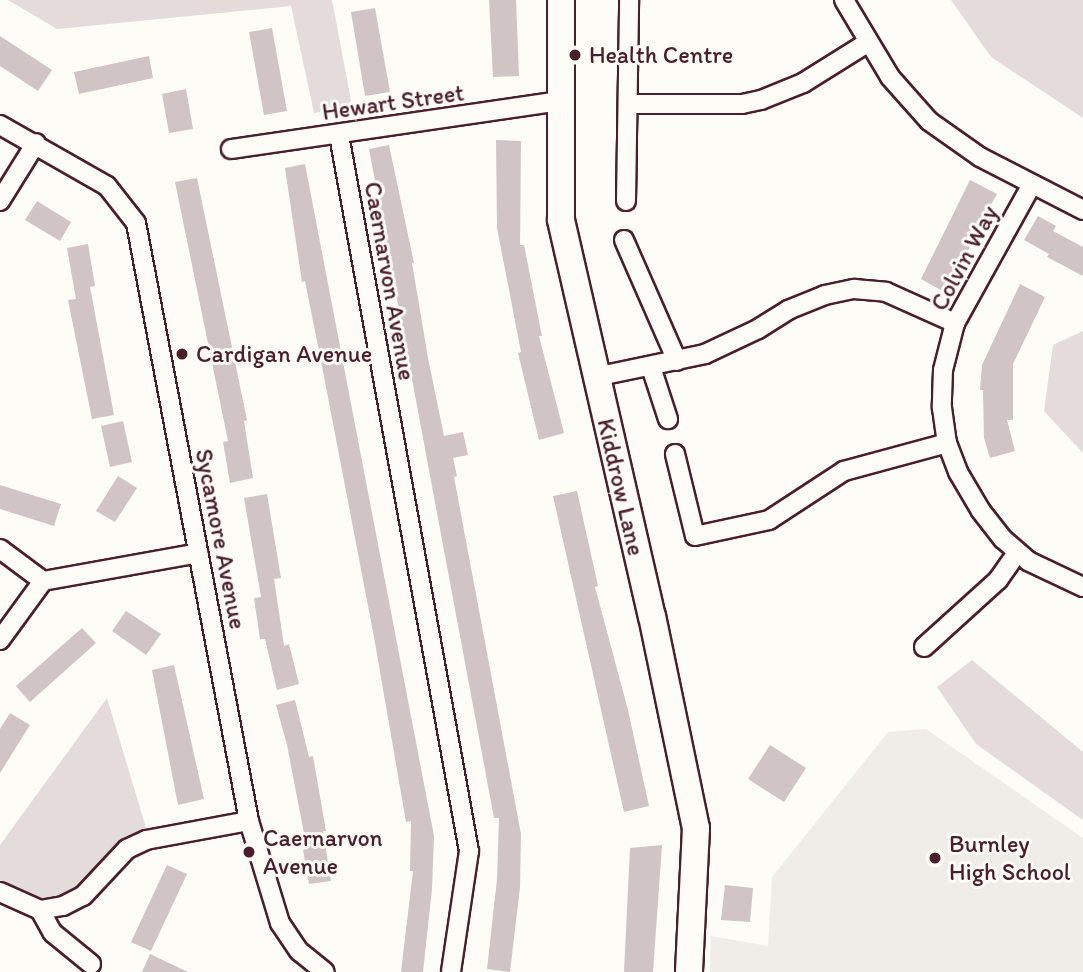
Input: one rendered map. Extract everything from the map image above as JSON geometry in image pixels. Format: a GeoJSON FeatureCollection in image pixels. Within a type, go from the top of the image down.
{"type":"FeatureCollection","features":[{"type":"Feature","properties":{"kind":"main road","name":"Kiddrow Lane"},"geometry":{"type":"LineString","coordinates":[[561,0],[561,220],[652,617],[696,828],[689,972]]}},
{"type":"Feature","properties":{"kind":"street"},"geometry":{"type":"LineString","coordinates":[[626,201],[629,0]]}},
{"type":"Feature","properties":{"kind":"street"},"geometry":{"type":"LineString","coordinates":[[844,0],[867,43],[890,77],[929,121],[952,140],[1031,186],[1083,210]]}},
{"type":"Feature","properties":{"kind":"street"},"geometry":{"type":"LineString","coordinates":[[629,104],[742,104],[761,100],[803,83],[867,43]]}},
{"type":"Feature","properties":{"kind":"street","name":"Hewart Street"},"geometry":{"type":"LineString","coordinates":[[231,149],[562,101]]}},
{"type":"Feature","properties":{"kind":"street","name":"Sycamore Avenue"},"geometry":{"type":"LineString","coordinates":[[0,125],[36,143],[107,186],[136,223],[249,821],[280,923],[299,951],[325,972]]}},
{"type":"Feature","properties":{"kind":"street","name":"Caernarvon Avenue"},"geometry":{"type":"LineString","coordinates":[[339,135],[469,851],[451,972]]}},
{"type":"Feature","properties":{"kind":"street"},"geometry":{"type":"LineString","coordinates":[[0,201],[36,143]]}},
{"type":"Feature","properties":{"kind":"street","name":"Colvin Way"},"geometry":{"type":"LineString","coordinates":[[1031,186],[955,323],[943,370],[942,408],[947,443],[958,472],[981,512],[1017,553],[1083,587]]}},
{"type":"Feature","properties":{"kind":"street"},"geometry":{"type":"LineString","coordinates":[[624,240],[677,361]]}},
{"type":"Feature","properties":{"kind":"street"},"geometry":{"type":"LineString","coordinates":[[595,377],[677,361],[728,345],[788,310],[825,295],[854,289],[886,292],[955,323]]}},
{"type":"Feature","properties":{"kind":"street"},"geometry":{"type":"LineString","coordinates":[[651,367],[668,419]]}},
{"type":"Feature","properties":{"kind":"street"},"geometry":{"type":"LineString","coordinates":[[674,454],[695,537],[769,520],[844,471],[947,443]]}},
{"type":"Feature","properties":{"kind":"street"},"geometry":{"type":"LineString","coordinates":[[0,549],[43,581]]}},
{"type":"Feature","properties":{"kind":"street"},"geometry":{"type":"LineString","coordinates":[[0,640],[43,581],[199,553]]}},
{"type":"Feature","properties":{"kind":"street"},"geometry":{"type":"LineString","coordinates":[[924,647],[998,580],[1017,553]]}},
{"type":"Feature","properties":{"kind":"street"},"geometry":{"type":"LineString","coordinates":[[0,892],[40,910],[63,906],[83,896],[127,849],[146,840],[249,821]]}},
{"type":"Feature","properties":{"kind":"street"},"geometry":{"type":"LineString","coordinates":[[40,910],[53,933],[91,964]]}},
{"type":"Feature","properties":{"kind":"shaded area"},"geometry":{"type":"Polygon","coordinates":[[[8,0],[332,0],[352,106],[314,113],[291,6],[57,29],[8,0]]]}},
{"type":"Feature","properties":{"kind":"shaded area"},"geometry":{"type":"Polygon","coordinates":[[[951,0],[1083,0],[1083,118],[991,57],[951,0]]]}},
{"type":"Feature","properties":{"kind":"shaded area"},"geometry":{"type":"Polygon","coordinates":[[[1083,331],[1083,453],[1044,411],[1053,345],[1083,331]]]}},
{"type":"Feature","properties":{"kind":"shaded area"},"geometry":{"type":"Polygon","coordinates":[[[972,660],[1083,752],[1083,820],[976,744],[937,687],[972,660]]]}},
{"type":"Feature","properties":{"kind":"shaded area"},"geometry":{"type":"Polygon","coordinates":[[[107,698],[146,828],[80,889],[39,900],[0,882],[0,845],[107,698]]]}},
{"type":"Feature","properties":{"kind":"shaded area","name":"Burnley High School"},"geometry":{"type":"Polygon","coordinates":[[[926,729],[1083,838],[1083,972],[710,972],[711,936],[768,946],[772,877],[888,732],[926,729]]]}},
{"type":"Feature","properties":{"kind":"building"},"geometry":{"type":"Polygon","coordinates":[[[489,0],[516,0],[519,76],[493,77],[489,0]]]}},
{"type":"Feature","properties":{"kind":"building"},"geometry":{"type":"Polygon","coordinates":[[[375,8],[390,92],[365,96],[351,12],[375,8]]]}},
{"type":"Feature","properties":{"kind":"building"},"geometry":{"type":"Polygon","coordinates":[[[272,28],[287,111],[264,115],[249,32],[272,28]]]}},
{"type":"Feature","properties":{"kind":"building"},"geometry":{"type":"Polygon","coordinates":[[[0,36],[52,70],[38,91],[0,66],[0,36]]]}},
{"type":"Feature","properties":{"kind":"building"},"geometry":{"type":"Polygon","coordinates":[[[149,56],[153,78],[79,94],[74,72],[149,56]]]}},
{"type":"Feature","properties":{"kind":"building"},"geometry":{"type":"Polygon","coordinates":[[[186,89],[193,129],[169,133],[162,94],[186,89]]]}},
{"type":"Feature","properties":{"kind":"building"},"geometry":{"type":"Polygon","coordinates":[[[496,140],[521,141],[520,245],[524,245],[542,336],[539,336],[564,433],[539,440],[518,353],[521,352],[497,228],[496,140]]]}},
{"type":"Feature","properties":{"kind":"building"},"geometry":{"type":"Polygon","coordinates":[[[389,145],[414,263],[428,358],[444,436],[463,432],[468,455],[453,458],[457,476],[454,477],[521,834],[520,887],[510,972],[487,969],[497,879],[499,818],[494,818],[369,149],[389,145]]]}},
{"type":"Feature","properties":{"kind":"building"},"geometry":{"type":"Polygon","coordinates":[[[305,164],[434,836],[432,889],[423,972],[401,972],[413,871],[410,871],[411,821],[406,822],[321,361],[305,281],[302,282],[285,168],[305,164]]]}},
{"type":"Feature","properties":{"kind":"building"},"geometry":{"type":"Polygon","coordinates":[[[197,178],[247,420],[244,421],[253,478],[230,483],[223,442],[228,441],[175,182],[197,178]]]}},
{"type":"Feature","properties":{"kind":"building"},"geometry":{"type":"Polygon","coordinates":[[[970,180],[997,194],[970,241],[972,242],[948,294],[921,279],[970,180]]]}},
{"type":"Feature","properties":{"kind":"building"},"geometry":{"type":"Polygon","coordinates":[[[37,201],[71,222],[60,241],[25,220],[37,201]]]}},
{"type":"Feature","properties":{"kind":"building"},"geometry":{"type":"Polygon","coordinates":[[[1038,216],[1056,226],[1053,231],[1083,247],[1083,276],[1047,257],[1049,254],[1024,240],[1038,216]]]}},
{"type":"Feature","properties":{"kind":"building"},"geometry":{"type":"Polygon","coordinates":[[[88,244],[95,286],[90,287],[114,415],[92,419],[68,300],[76,299],[67,248],[88,244]]]}},
{"type":"Feature","properties":{"kind":"building"},"geometry":{"type":"Polygon","coordinates":[[[1020,284],[1045,297],[1013,364],[1013,420],[1007,420],[1015,451],[990,458],[984,438],[983,390],[980,390],[982,365],[1020,284]]]}},
{"type":"Feature","properties":{"kind":"building"},"geometry":{"type":"Polygon","coordinates":[[[123,421],[132,462],[110,467],[101,426],[123,421]]]}},
{"type":"Feature","properties":{"kind":"building"},"geometry":{"type":"Polygon","coordinates":[[[118,476],[137,488],[115,522],[96,511],[118,476]]]}},
{"type":"Feature","properties":{"kind":"building"},"geometry":{"type":"Polygon","coordinates":[[[0,485],[61,504],[54,526],[0,509],[0,485]]]}},
{"type":"Feature","properties":{"kind":"building"},"geometry":{"type":"Polygon","coordinates":[[[577,491],[598,586],[595,587],[628,710],[649,806],[624,812],[553,496],[577,491]]]}},
{"type":"Feature","properties":{"kind":"building"},"geometry":{"type":"Polygon","coordinates":[[[267,494],[281,578],[274,579],[284,646],[289,644],[299,684],[277,690],[265,639],[260,639],[254,598],[261,597],[244,498],[267,494]]]}},
{"type":"Feature","properties":{"kind":"building"},"geometry":{"type":"Polygon","coordinates":[[[126,611],[161,634],[146,655],[112,631],[126,611]]]}},
{"type":"Feature","properties":{"kind":"building"},"geometry":{"type":"Polygon","coordinates":[[[82,628],[96,643],[30,702],[16,686],[82,628]]]}},
{"type":"Feature","properties":{"kind":"building"},"geometry":{"type":"Polygon","coordinates":[[[174,665],[204,799],[178,805],[152,670],[174,665]]]}},
{"type":"Feature","properties":{"kind":"building"},"geometry":{"type":"Polygon","coordinates":[[[295,700],[309,757],[313,756],[326,831],[323,831],[331,881],[309,884],[303,850],[307,849],[287,745],[276,705],[295,700]]]}},
{"type":"Feature","properties":{"kind":"building"},"geometry":{"type":"Polygon","coordinates":[[[10,713],[30,725],[0,773],[0,729],[10,713]]]}},
{"type":"Feature","properties":{"kind":"building"},"geometry":{"type":"Polygon","coordinates":[[[770,745],[806,768],[784,802],[748,779],[770,745]]]}},
{"type":"Feature","properties":{"kind":"building"},"geometry":{"type":"Polygon","coordinates":[[[662,845],[653,972],[624,972],[630,848],[662,845]]]}},
{"type":"Feature","properties":{"kind":"building"},"geometry":{"type":"Polygon","coordinates":[[[167,865],[187,874],[151,951],[131,942],[167,865]]]}},
{"type":"Feature","properties":{"kind":"building"},"geometry":{"type":"Polygon","coordinates":[[[725,885],[753,888],[750,922],[721,920],[725,885]]]}},
{"type":"Feature","properties":{"kind":"building"},"geometry":{"type":"Polygon","coordinates":[[[150,954],[188,972],[142,972],[150,954]]]}},
{"type":"Feature","properties":{"kind":"place","name":"Health Centre"},"geometry":{"type":"Point","coordinates":[575,55]}},
{"type":"Feature","properties":{"kind":"place","name":"Cardigan Avenue"},"geometry":{"type":"Point","coordinates":[182,354]}},
{"type":"Feature","properties":{"kind":"place","name":"Caernarvon Avenue"},"geometry":{"type":"Point","coordinates":[249,852]}},
{"type":"Feature","properties":{"kind":"place","name":"Burnley High School"},"geometry":{"type":"Point","coordinates":[935,858]}}]}
